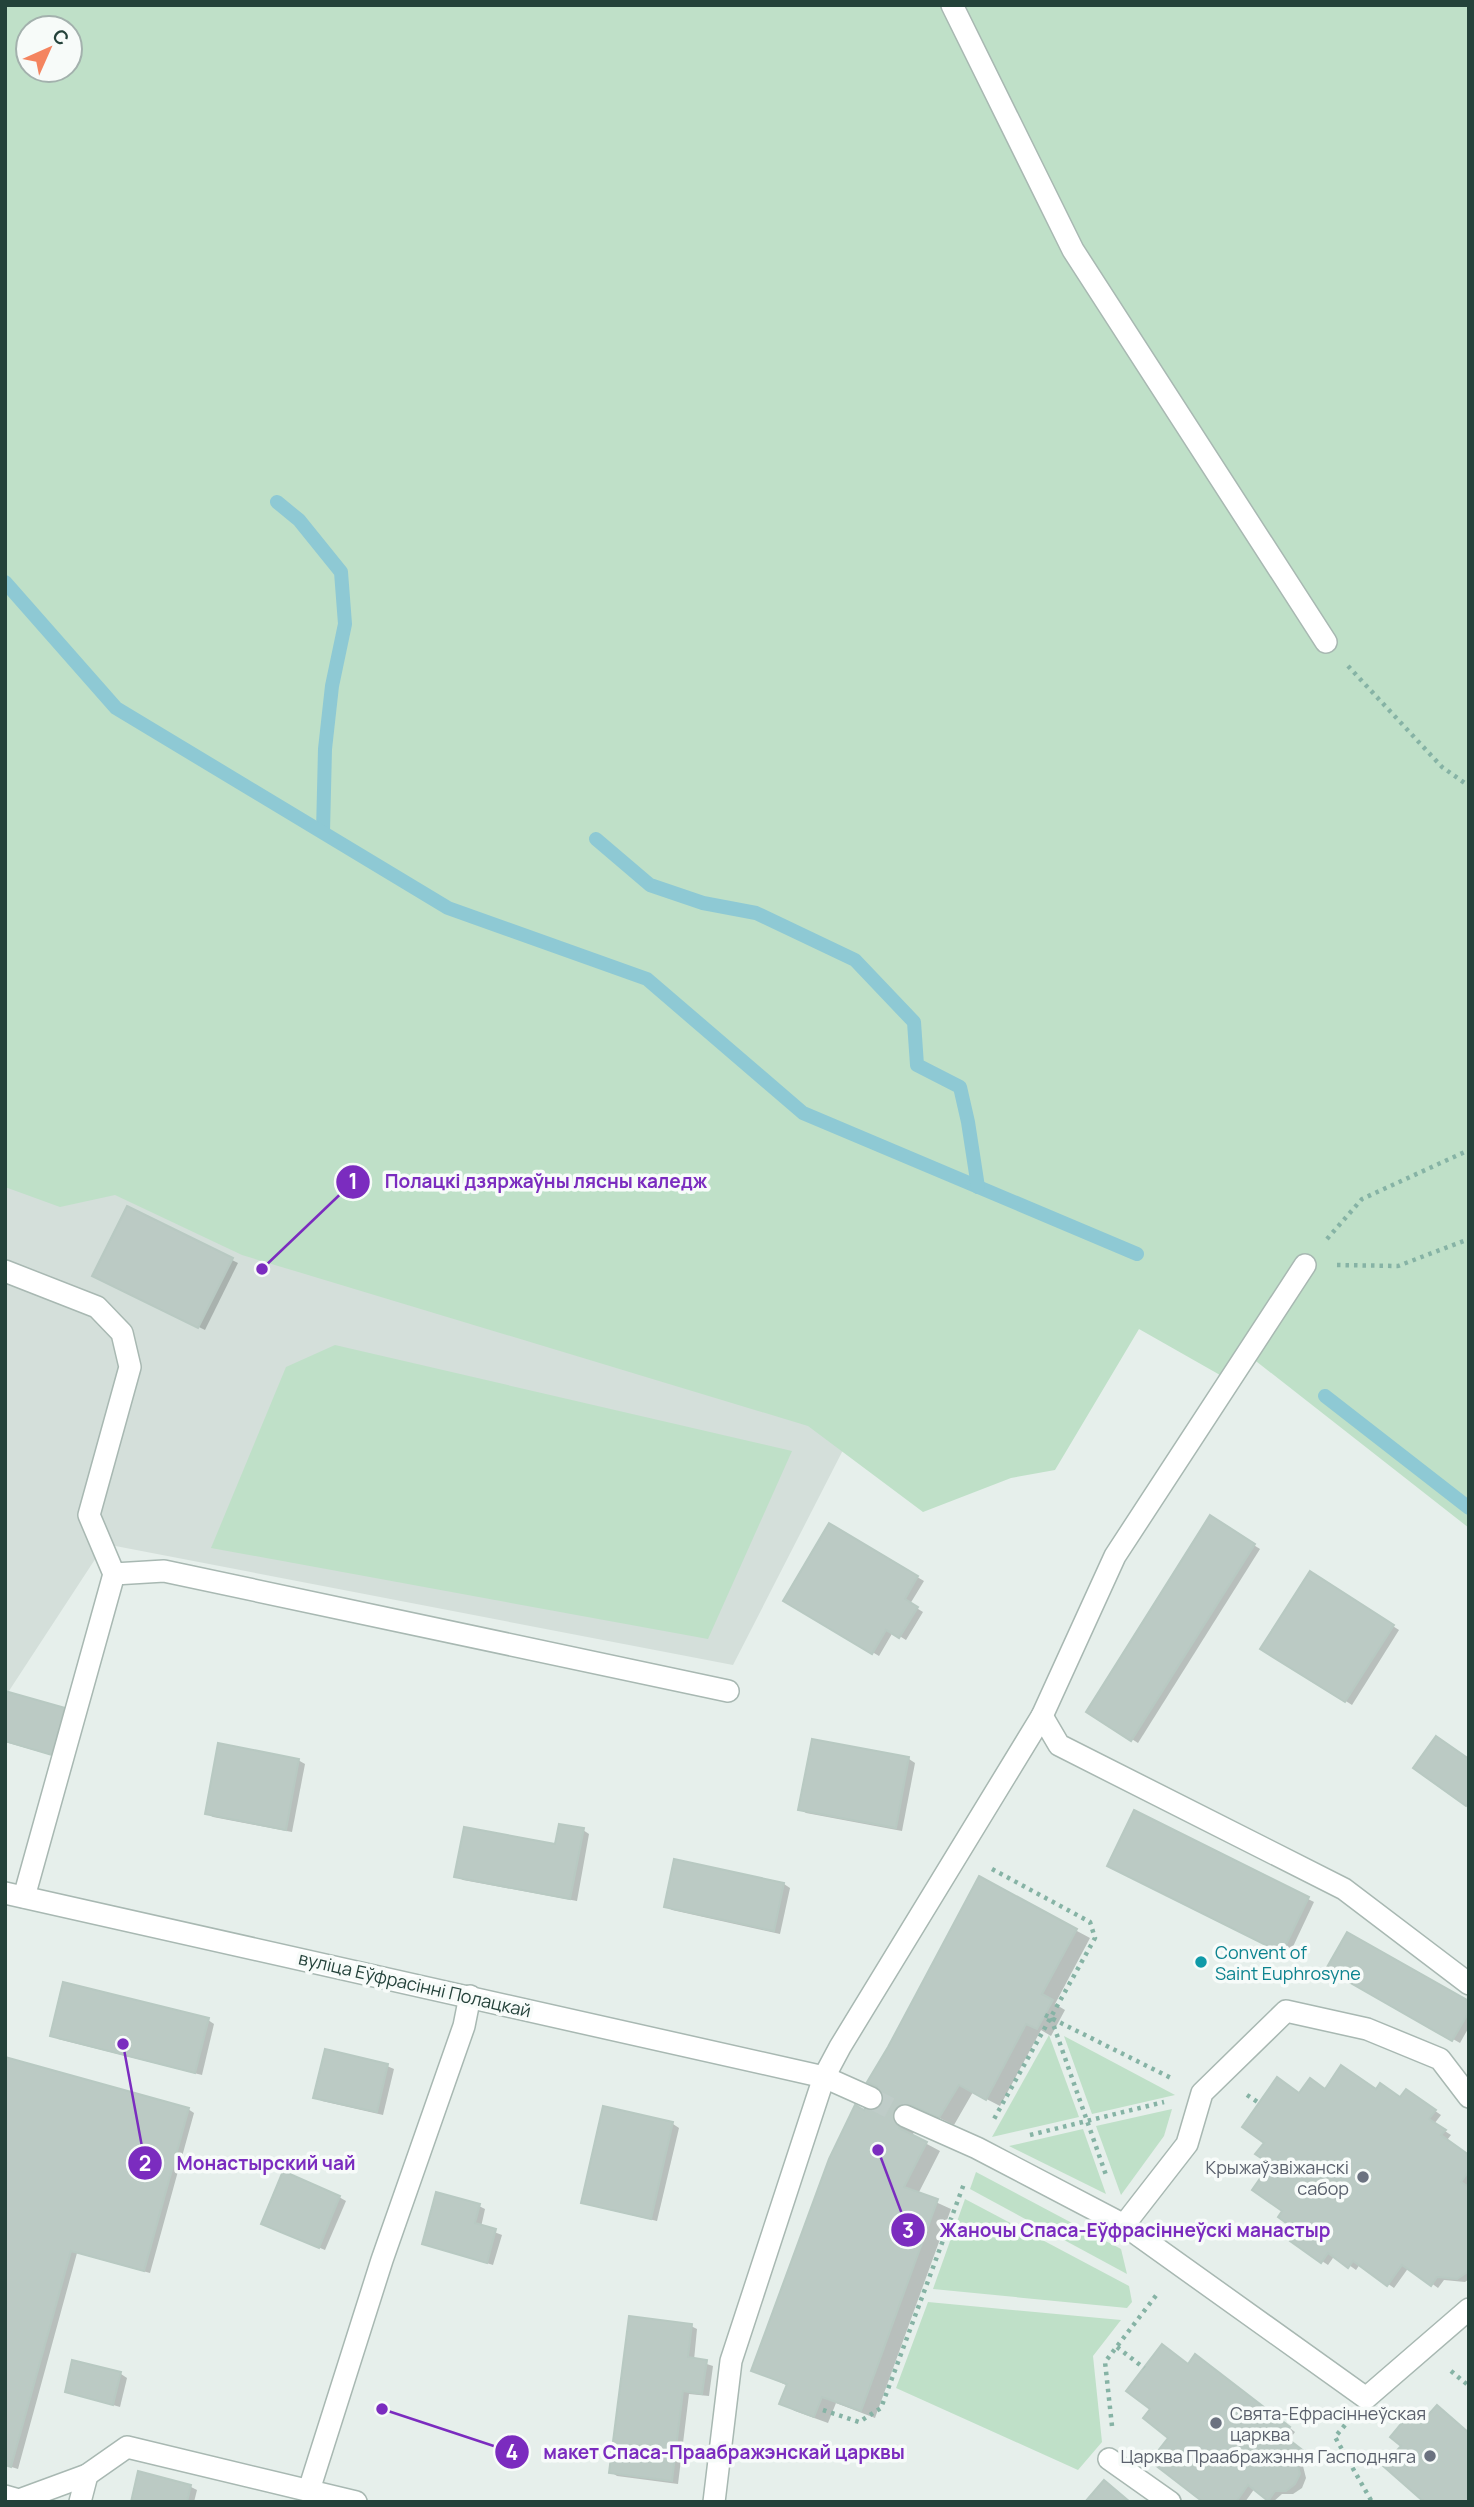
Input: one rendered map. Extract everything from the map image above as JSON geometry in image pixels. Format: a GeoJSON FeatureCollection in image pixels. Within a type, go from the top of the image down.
{"type":"FeatureCollection","features":[{"type":"Feature","properties":{"kind":"street"},"geometry":{"type":"LineString","coordinates":[[952,5],[1073,250],[1326,642]]}},
{"type":"Feature","properties":{"kind":"street"},"geometry":{"type":"LineString","coordinates":[[714,2502],[731,2361],[824,2077],[1042,1716],[1115,1556],[1305,1265]]}},
{"type":"Feature","properties":{"kind":"street"},"geometry":{"type":"LineString","coordinates":[[5,1271],[97,1307],[122,1333],[130,1367],[89,1515],[114,1574],[15,1895]]}},
{"type":"Feature","properties":{"kind":"street"},"geometry":{"type":"LineString","coordinates":[[114,1574],[164,1570],[728,1691]]}},
{"type":"Feature","properties":{"kind":"street"},"geometry":{"type":"LineString","coordinates":[[1042,1716],[1059,1745],[1344,1889],[1469,1984]]}},
{"type":"Feature","properties":{"kind":"street","name":"вуліца Еўфрасінні Полацкай"},"geometry":{"type":"LineString","coordinates":[[15,1895],[824,2077],[871,2098]]}},
{"type":"Feature","properties":{"kind":"street"},"geometry":{"type":"LineString","coordinates":[[309,2490],[382,2260],[464,2026],[470,1996]]}},
{"type":"Feature","properties":{"kind":"street"},"geometry":{"type":"LineString","coordinates":[[1124,2225],[1187,2144],[1202,2093],[1286,2011],[1367,2029],[1440,2059],[1469,2097]]}},
{"type":"Feature","properties":{"kind":"street"},"geometry":{"type":"LineString","coordinates":[[905,2116],[978,2148],[1124,2225],[1366,2398],[1469,2309]]}},
{"type":"Feature","properties":{"kind":"street"},"geometry":{"type":"LineString","coordinates":[[5,2496],[19,2500],[87,2475],[127,2447],[356,2502]]}},
{"type":"Feature","properties":{"kind":"street"},"geometry":{"type":"LineString","coordinates":[[1109,2459],[1170,2502]]}},
{"type":"Feature","properties":{"kind":"street"},"geometry":{"type":"LineString","coordinates":[[80,2502],[87,2475]]}},
{"type":"Feature","properties":{"kind":"path"},"geometry":{"type":"LineString","coordinates":[[1326,642],[1441,767],[1469,786]]}},
{"type":"Feature","properties":{"kind":"path"},"geometry":{"type":"LineString","coordinates":[[1305,1265],[1362,1199],[1469,1150]]}},
{"type":"Feature","properties":{"kind":"path"},"geometry":{"type":"LineString","coordinates":[[1305,1265],[1398,1266],[1469,1239]]}},
{"type":"Feature","properties":{"kind":"path"},"geometry":{"type":"LineString","coordinates":[[1045,2015],[1202,2093]]}},
{"type":"Feature","properties":{"kind":"path"},"geometry":{"type":"LineString","coordinates":[[1051,2017],[1124,2225]]}},
{"type":"Feature","properties":{"kind":"path"},"geometry":{"type":"LineString","coordinates":[[978,2148],[1202,2093]]}},
{"type":"Feature","properties":{"kind":"path"},"geometry":{"type":"LineString","coordinates":[[1109,2459],[1115,2448],[1105,2362],[1180,2264]]}},
{"type":"Feature","properties":{"kind":"path"},"geometry":{"type":"LineString","coordinates":[[1116,2347],[1144,2368]]}},
{"type":"Feature","properties":{"kind":"path"},"geometry":{"type":"LineString","coordinates":[[1366,2398],[1335,2437],[1372,2502]]}},
{"type":"Feature","properties":{"kind":"shaded area"},"geometry":{"type":"Polygon","coordinates":[[[5,910],[863,1411],[733,1665],[105,1544],[5,1697],[5,910]]]}},
{"type":"Feature","properties":{"kind":"green space"},"geometry":{"type":"Polygon","coordinates":[[[5,5],[1469,5],[1469,1528],[1238,1347],[1220,1375],[1139,1329],[1055,1470],[1011,1478],[923,1512],[808,1426],[242,1255],[115,1195],[60,1207],[5,1187],[5,5]]]}},
{"type":"Feature","properties":{"kind":"green space"},"geometry":{"type":"Polygon","coordinates":[[[335,1345],[792,1451],[708,1639],[211,1548],[286,1367],[335,1345]]]}},
{"type":"Feature","properties":{"kind":"green space"},"geometry":{"type":"Polygon","coordinates":[[[1049,2035],[1079,2117],[992,2137],[1049,2035]]]}},
{"type":"Feature","properties":{"kind":"green space"},"geometry":{"type":"Polygon","coordinates":[[[1064,2036],[1175,2095],[1092,2114],[1064,2036]]]}},
{"type":"Feature","properties":{"kind":"green space"},"geometry":{"type":"Polygon","coordinates":[[[1172,2109],[1164,2136],[1121,2195],[1096,2126],[1172,2109]]]}},
{"type":"Feature","properties":{"kind":"green space"},"geometry":{"type":"Polygon","coordinates":[[[1083,2129],[1106,2194],[1009,2146],[1083,2129]]]}},
{"type":"Feature","properties":{"kind":"green space"},"geometry":{"type":"Polygon","coordinates":[[[976,2172],[1121,2249],[1127,2274],[970,2189],[976,2172]]]}},
{"type":"Feature","properties":{"kind":"green space"},"geometry":{"type":"Polygon","coordinates":[[[965,2199],[1129,2286],[1132,2302],[1127,2308],[933,2289],[965,2199]]]}},
{"type":"Feature","properties":{"kind":"green space"},"geometry":{"type":"Polygon","coordinates":[[[928,2302],[1121,2320],[1093,2356],[1102,2442],[1078,2470],[896,2388],[928,2302]]]}},
{"type":"Feature","properties":{"kind":"building"},"geometry":{"type":"Polygon","coordinates":[[[127,1206],[233,1258],[198,1328],[92,1276],[127,1206]]]}},
{"type":"Feature","properties":{"kind":"building"},"geometry":{"type":"Polygon","coordinates":[[[1210,1515],[1255,1544],[1131,1741],[1086,1712],[1210,1515]]]}},
{"type":"Feature","properties":{"kind":"building"},"geometry":{"type":"Polygon","coordinates":[[[829,1523],[918,1576],[905,1599],[918,1607],[899,1638],[886,1630],[872,1654],[783,1601],[829,1523]]]}},
{"type":"Feature","properties":{"kind":"building"},"geometry":{"type":"Polygon","coordinates":[[[1310,1571],[1394,1625],[1345,1702],[1260,1649],[1310,1571]]]}},
{"type":"Feature","properties":{"kind":"building"},"geometry":{"type":"Polygon","coordinates":[[[5,1691],[65,1708],[52,1755],[5,1741],[5,1691]]]}},
{"type":"Feature","properties":{"kind":"building"},"geometry":{"type":"Polygon","coordinates":[[[1436,1736],[1469,1759],[1469,1803],[1466,1806],[1413,1768],[1436,1736]]]}},
{"type":"Feature","properties":{"kind":"building"},"geometry":{"type":"Polygon","coordinates":[[[812,1739],[909,1757],[896,1828],[798,1810],[812,1739]]]}},
{"type":"Feature","properties":{"kind":"building"},"geometry":{"type":"Polygon","coordinates":[[[218,1743],[299,1759],[286,1830],[205,1814],[218,1743]]]}},
{"type":"Feature","properties":{"kind":"building"},"geometry":{"type":"Polygon","coordinates":[[[1134,1810],[1309,1897],[1282,1953],[1107,1866],[1134,1810]]]}},
{"type":"Feature","properties":{"kind":"building"},"geometry":{"type":"Polygon","coordinates":[[[559,1824],[584,1828],[570,1899],[454,1877],[464,1827],[555,1844],[559,1824]]]}},
{"type":"Feature","properties":{"kind":"building"},"geometry":{"type":"Polygon","coordinates":[[[674,1859],[784,1883],[774,1931],[664,1907],[674,1859]]]}},
{"type":"Feature","properties":{"kind":"building"},"geometry":{"type":"Polygon","coordinates":[[[979,1876],[1077,1929],[1042,1994],[1053,2000],[1037,2029],[1026,2024],[986,2100],[959,2085],[939,2118],[911,2105],[899,2128],[927,2142],[904,2187],[938,2199],[861,2411],[822,2397],[814,2417],[779,2404],[787,2384],[751,2371],[829,2159],[855,2105],[864,2110],[877,2087],[867,2082],[979,1876]]]}},
{"type":"Feature","properties":{"kind":"building"},"geometry":{"type":"Polygon","coordinates":[[[1347,1932],[1469,2001],[1469,2012],[1452,2041],[1326,1969],[1347,1932]]]}},
{"type":"Feature","properties":{"kind":"building"},"geometry":{"type":"Polygon","coordinates":[[[63,1982],[209,2018],[195,2073],[50,2036],[63,1982]]]}},
{"type":"Feature","properties":{"kind":"building"},"geometry":{"type":"Polygon","coordinates":[[[325,2049],[388,2064],[377,2112],[313,2098],[325,2049]]]}},
{"type":"Feature","properties":{"kind":"building"},"geometry":{"type":"Polygon","coordinates":[[[5,2057],[189,2108],[144,2271],[71,2251],[11,2467],[5,2465],[5,2057]]]}},
{"type":"Feature","properties":{"kind":"building","name":"Крыжаўзвіжанскі сабор"},"geometry":{"type":"Polygon","coordinates":[[[1341,2065],[1376,2089],[1380,2083],[1400,2097],[1406,2089],[1436,2110],[1429,2119],[1446,2130],[1441,2135],[1469,2155],[1469,2171],[1461,2182],[1469,2187],[1469,2271],[1457,2279],[1437,2277],[1431,2286],[1402,2265],[1387,2286],[1353,2261],[1348,2268],[1328,2253],[1321,2263],[1290,2241],[1297,2231],[1278,2217],[1282,2211],[1252,2190],[1270,2164],[1255,2154],[1264,2143],[1242,2127],[1277,2077],[1299,2093],[1310,2078],[1325,2089],[1341,2065]]]}},
{"type":"Feature","properties":{"kind":"building"},"geometry":{"type":"Polygon","coordinates":[[[603,2106],[673,2122],[651,2219],[581,2203],[603,2106]]]}},
{"type":"Feature","properties":{"kind":"building"},"geometry":{"type":"Polygon","coordinates":[[[283,2171],[340,2196],[319,2248],[261,2224],[283,2171]]]}},
{"type":"Feature","properties":{"kind":"building"},"geometry":{"type":"Polygon","coordinates":[[[436,2192],[480,2204],[475,2223],[496,2229],[487,2263],[422,2244],[436,2192]]]}},
{"type":"Feature","properties":{"kind":"building"},"geometry":{"type":"Polygon","coordinates":[[[629,2316],[692,2324],[688,2357],[707,2360],[702,2394],[683,2391],[672,2481],[609,2473],[629,2316]]]}},
{"type":"Feature","properties":{"kind":"building","name":"Свята-Ефрасіннеўская царква"},"geometry":{"type":"Polygon","coordinates":[[[1162,2344],[1188,2364],[1195,2354],[1290,2427],[1283,2435],[1305,2452],[1297,2462],[1300,2474],[1295,2484],[1286,2491],[1275,2491],[1268,2501],[1248,2485],[1236,2502],[1203,2502],[1150,2461],[1168,2438],[1143,2418],[1150,2409],[1126,2391],[1162,2344]]]}},
{"type":"Feature","properties":{"kind":"building"},"geometry":{"type":"Polygon","coordinates":[[[72,2360],[121,2372],[113,2405],[65,2392],[72,2360]]]}},
{"type":"Feature","properties":{"kind":"building","name":"Царква Праабражэння Гасподняга"},"geometry":{"type":"Polygon","coordinates":[[[1437,2405],[1469,2433],[1469,2502],[1424,2502],[1383,2466],[1401,2446],[1390,2437],[1410,2413],[1421,2423],[1437,2405]]]}},
{"type":"Feature","properties":{"kind":"building"},"geometry":{"type":"Polygon","coordinates":[[[138,2471],[191,2485],[187,2502],[131,2502],[138,2471]]]}},
{"type":"Feature","properties":{"kind":"building"},"geometry":{"type":"Polygon","coordinates":[[[1104,2480],[1130,2502],[1085,2502],[1104,2480]]]}},
{"type":"Feature","properties":{"kind":"waterway"},"geometry":{"type":"LineString","coordinates":[[277,502],[299,520],[341,572],[345,624],[332,686],[325,749],[323,832]]}},
{"type":"Feature","properties":{"kind":"waterway"},"geometry":{"type":"LineString","coordinates":[[5,582],[116,708],[448,908],[647,979],[803,1113],[1137,1254]]}},
{"type":"Feature","properties":{"kind":"waterway"},"geometry":{"type":"LineString","coordinates":[[596,839],[650,885],[703,903],[756,913],[855,960],[914,1022],[917,1065],[960,1087],[978,1187]]}},
{"type":"Feature","properties":{"kind":"waterway"},"geometry":{"type":"LineString","coordinates":[[1325,1396],[1469,1508]]}},
{"type":"Feature","properties":{"kind":"tunnel"},"geometry":{"type":"LineString","coordinates":[[871,2098],[905,2116]]}},
{"type":"Feature","properties":{"kind":"place","name":"Полацкі дзяржаўны лясны каледж"},"geometry":{"type":"Point","coordinates":[262,1269]}},
{"type":"Feature","properties":{"kind":"place","name":"Convent of Saint Euphrosyne"},"geometry":{"type":"Point","coordinates":[1201,1962]}},
{"type":"Feature","properties":{"kind":"place","name":"Монастырский чай"},"geometry":{"type":"Point","coordinates":[123,2044]}},
{"type":"Feature","properties":{"kind":"place","name":"Жаночы Спаса-Еўфрасіннеўскі манастыр"},"geometry":{"type":"Point","coordinates":[878,2150]}},
{"type":"Feature","properties":{"kind":"place","name":"Крыжаўзвіжанскі сабор"},"geometry":{"type":"Point","coordinates":[1363,2177]}},
{"type":"Feature","properties":{"kind":"place","name":"макет Спаса-Праабражэнскай царквы"},"geometry":{"type":"Point","coordinates":[382,2409]}},
{"type":"Feature","properties":{"kind":"place","name":"Свята-Ефрасіннеўская царква"},"geometry":{"type":"Point","coordinates":[1216,2423]}},
{"type":"Feature","properties":{"kind":"place","name":"Царква Праабражэння Гасподняга"},"geometry":{"type":"Point","coordinates":[1430,2456]}}]}
